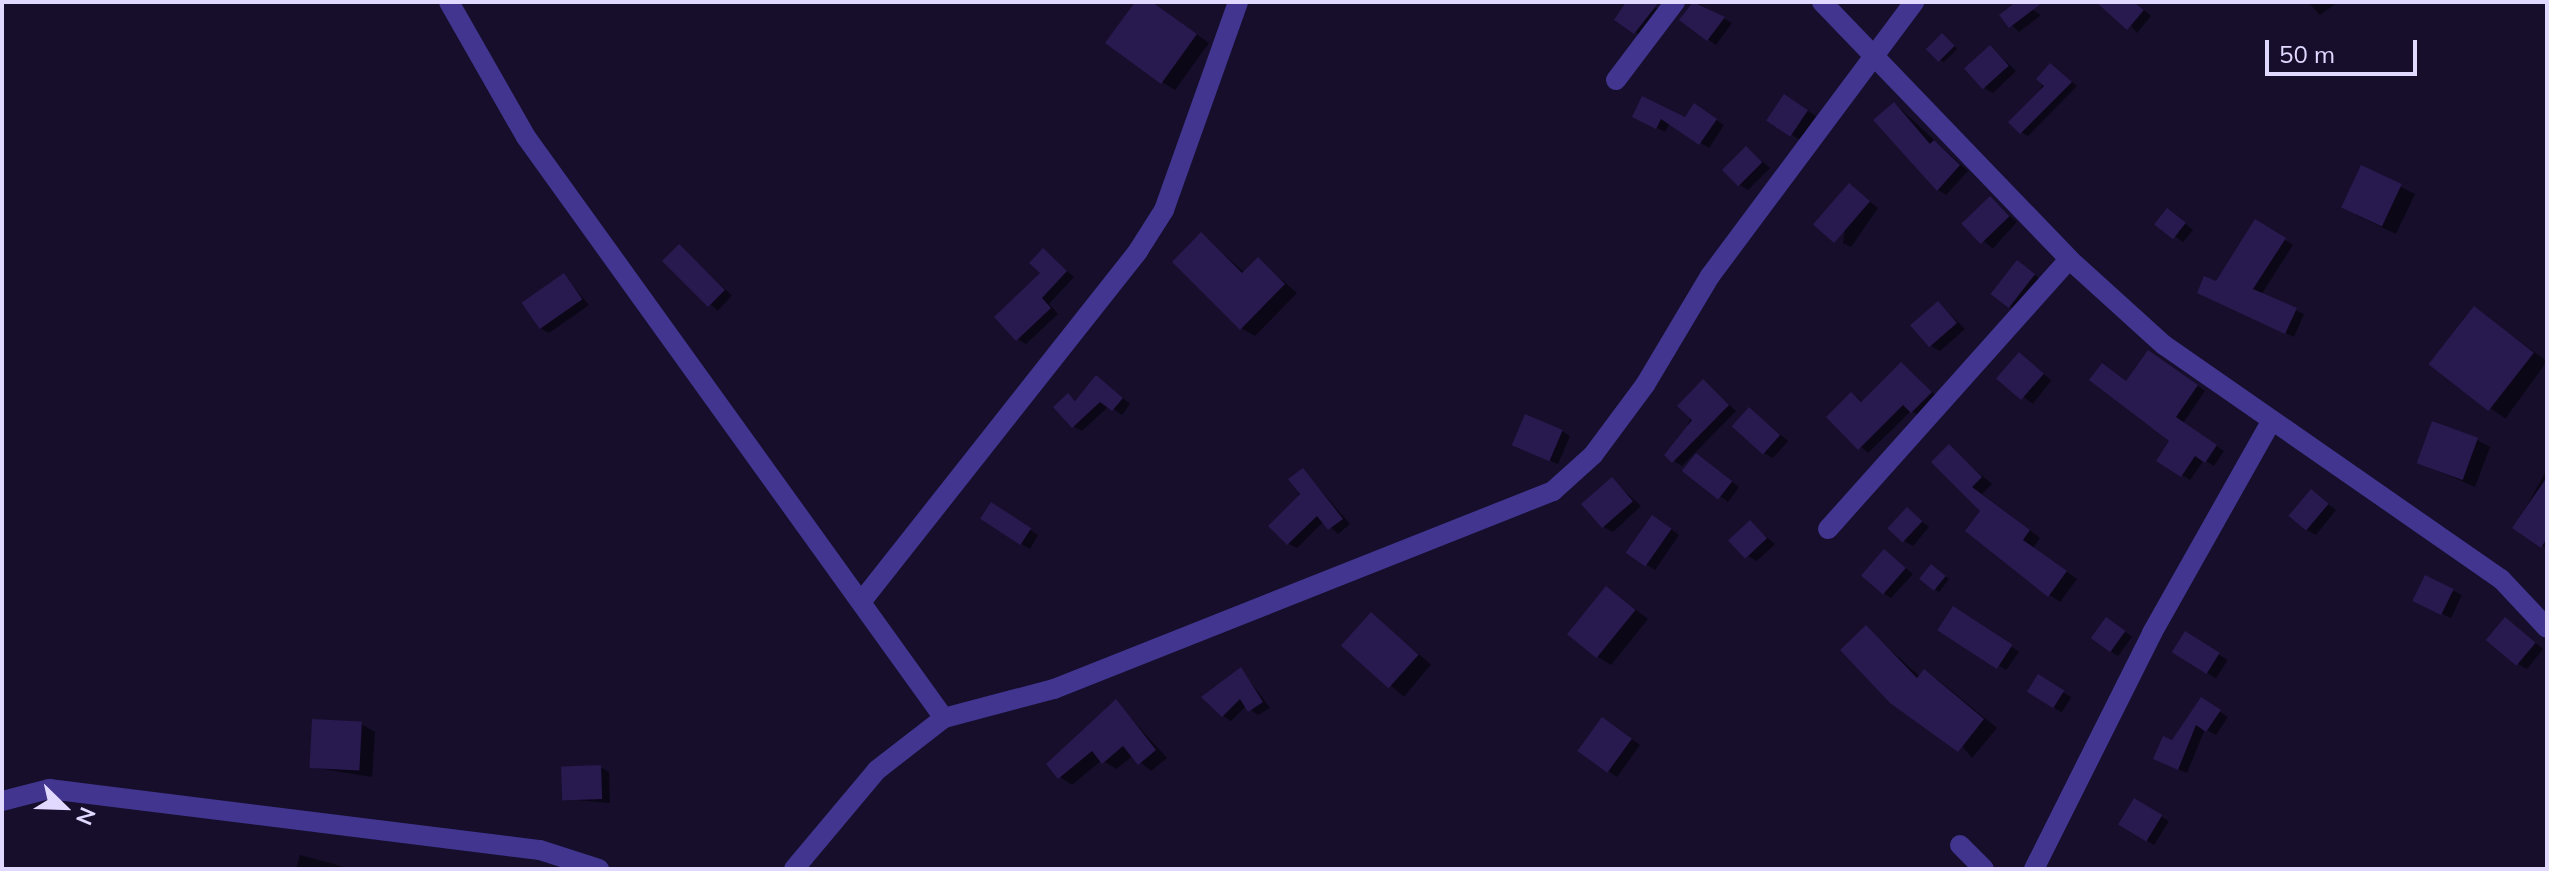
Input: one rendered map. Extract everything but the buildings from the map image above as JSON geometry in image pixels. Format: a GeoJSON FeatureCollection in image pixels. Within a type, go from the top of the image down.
{"type":"FeatureCollection","features":[{"type":"Feature","properties":{"kind":"street"},"geometry":{"type":"LineString","coordinates":[[449,2],[526,137],[944,718]]}},
{"type":"Feature","properties":{"kind":"street"},"geometry":{"type":"LineString","coordinates":[[861,602],[1138,251],[1164,210],[1238,2]]}},
{"type":"Feature","properties":{"kind":"street"},"geometry":{"type":"LineString","coordinates":[[1616,80],[1675,2]]}},
{"type":"Feature","properties":{"kind":"street"},"geometry":{"type":"LineString","coordinates":[[1822,2],[2069,259],[2164,345],[2501,579],[2547,628]]}},
{"type":"Feature","properties":{"kind":"street"},"geometry":{"type":"LineString","coordinates":[[794,869],[877,770],[944,718],[1054,689],[1553,491],[1593,455],[1637,397],[1710,276],[1914,2]]}},
{"type":"Feature","properties":{"kind":"street"},"geometry":{"type":"LineString","coordinates":[[1828,529],[2069,259]]}},
{"type":"Feature","properties":{"kind":"street"},"geometry":{"type":"LineString","coordinates":[[2034,869],[2272,420]]}},
{"type":"Feature","properties":{"kind":"street"},"geometry":{"type":"LineString","coordinates":[[2,801],[49,789],[540,850],[599,869]]}},
{"type":"Feature","properties":{"kind":"street"},"geometry":{"type":"LineString","coordinates":[[1960,845],[1984,869]]}}]}
